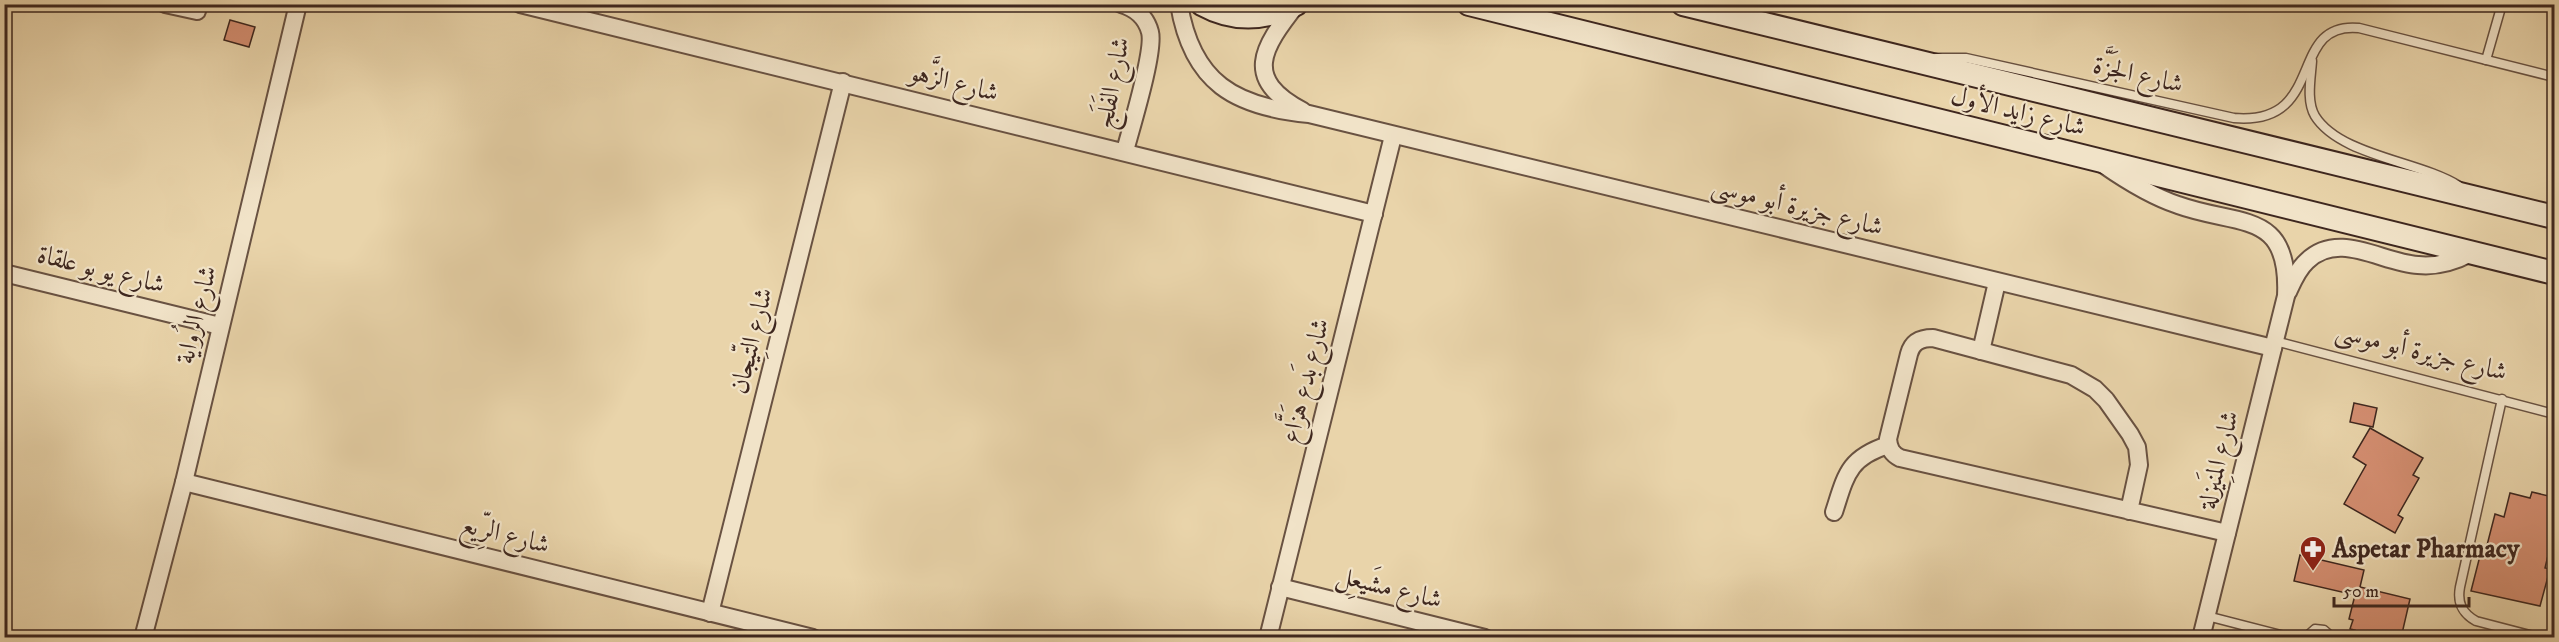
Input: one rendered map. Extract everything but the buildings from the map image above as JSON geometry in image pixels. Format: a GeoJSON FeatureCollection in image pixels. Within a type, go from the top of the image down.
{"type":"FeatureCollection","features":[{"type":"Feature","properties":{"kind":"main road"},"geometry":{"type":"LineString","coordinates":[[1202,4],[1225,15],[1240,17],[1270,15],[1296,4]]}},
{"type":"Feature","properties":{"kind":"main road","name":"شارع زايد الأول"},"geometry":{"type":"LineString","coordinates":[[1469,4],[2554,273]]}},
{"type":"Feature","properties":{"kind":"main road","name":"شارع زايد الأول"},"geometry":{"type":"LineString","coordinates":[[1683,4],[2377,176],[2478,197],[2554,217]]}},
{"type":"Feature","properties":{"kind":"street"},"geometry":{"type":"LineString","coordinates":[[165,4],[197,11]]}},
{"type":"Feature","properties":{"kind":"street","name":"شارع الرُواية"},"geometry":{"type":"LineString","coordinates":[[143,638],[184,482],[298,4]]}},
{"type":"Feature","properties":{"kind":"street","name":"شارع الزَّهو"},"geometry":{"type":"LineString","coordinates":[[520,4],[1374,214]]}},
{"type":"Feature","properties":{"kind":"street","name":"شارع الفَلَج"},"geometry":{"type":"LineString","coordinates":[[1121,4],[1138,13],[1146,21],[1151,42],[1125,151]]}},
{"type":"Feature","properties":{"kind":"street","name":"شارع جزيرة أبو موسى"},"geometry":{"type":"LineString","coordinates":[[1179,4],[1187,40],[1199,61],[1215,81],[1230,94],[1253,105],[1309,114],[1997,282],[2274,344]]}},
{"type":"Feature","properties":{"kind":"street","name":"شارع جزيرة أبو موسى"},"geometry":{"type":"LineString","coordinates":[[1296,4],[1277,30],[1268,48],[1263,66],[1265,79],[1273,91],[1287,103],[1309,114]]}},
{"type":"Feature","properties":{"kind":"street","name":"شارع التِّيجان"},"geometry":{"type":"LineString","coordinates":[[710,613],[843,82]]}},
{"type":"Feature","properties":{"kind":"street","name":"شارع بَدع هَزَّاع"},"geometry":{"type":"LineString","coordinates":[[1268,638],[1393,136]]}},
{"type":"Feature","properties":{"kind":"street","name":"شارع المِنَيزلة"},"geometry":{"type":"LineString","coordinates":[[2099,161],[2130,182],[2162,199],[2249,224],[2267,233],[2275,240],[2286,266],[2286,296],[2201,638]]}},
{"type":"Feature","properties":{"kind":"street","name":"شارع المِنَيزلة"},"geometry":{"type":"LineString","coordinates":[[2286,296],[2307,261],[2314,255],[2334,248],[2354,249],[2418,266],[2445,264],[2471,252]]}},
{"type":"Feature","properties":{"kind":"street","name":"شارع يو بو علقاة"},"geometry":{"type":"LineString","coordinates":[[4,273],[220,326]]}},
{"type":"Feature","properties":{"kind":"street"},"geometry":{"type":"LineString","coordinates":[[1981,351],[1997,282]]}},
{"type":"Feature","properties":{"kind":"street"},"geometry":{"type":"LineString","coordinates":[[2129,510],[2139,465],[2137,447],[2106,400],[2095,389],[2071,375],[1933,338],[1922,339],[1914,345],[1909,354],[1888,445],[1895,455],[1900,458],[2227,533]]}},
{"type":"Feature","properties":{"kind":"street"},"geometry":{"type":"LineString","coordinates":[[1834,512],[1846,474],[1866,454],[1888,445]]}},
{"type":"Feature","properties":{"kind":"street","name":"شارع الرِّيع"},"geometry":{"type":"LineString","coordinates":[[184,482],[813,638]]}},
{"type":"Feature","properties":{"kind":"street","name":"شارع مشَيعِل"},"geometry":{"type":"LineString","coordinates":[[1280,587],[1485,638]]}},
{"type":"Feature","properties":{"kind":"lane"},"geometry":{"type":"LineString","coordinates":[[2486,60],[2502,4]]}},
{"type":"Feature","properties":{"kind":"lane","name":"شارع الجَزَّة"},"geometry":{"type":"LineString","coordinates":[[1921,63],[1943,57],[1966,58],[2250,120],[2278,112],[2289,102],[2312,54],[2327,35],[2351,27],[2554,77]]}},
{"type":"Feature","properties":{"kind":"lane"},"geometry":{"type":"LineString","coordinates":[[2312,54],[2310,94],[2314,115],[2329,129],[2363,149],[2448,178],[2478,197]]}},
{"type":"Feature","properties":{"kind":"lane","name":"شارع جزيرة أبو موسى"},"geometry":{"type":"LineString","coordinates":[[2274,344],[2502,399],[2554,414]]}},
{"type":"Feature","properties":{"kind":"lane"},"geometry":{"type":"LineString","coordinates":[[2502,399],[2460,587],[2460,603],[2469,617],[2476,621],[2541,638]]}},
{"type":"Feature","properties":{"kind":"lane"},"geometry":{"type":"LineString","coordinates":[[2206,616],[2292,638]]}},
{"type":"Feature","properties":{"kind":"lane"},"geometry":{"type":"LineString","coordinates":[[2305,638],[2315,629],[2324,630],[2333,638]]}},
{"type":"Feature","properties":{"kind":"place","name":"Aspetar Pharmacy"},"geometry":{"type":"Point","coordinates":[2313,572]}}]}
